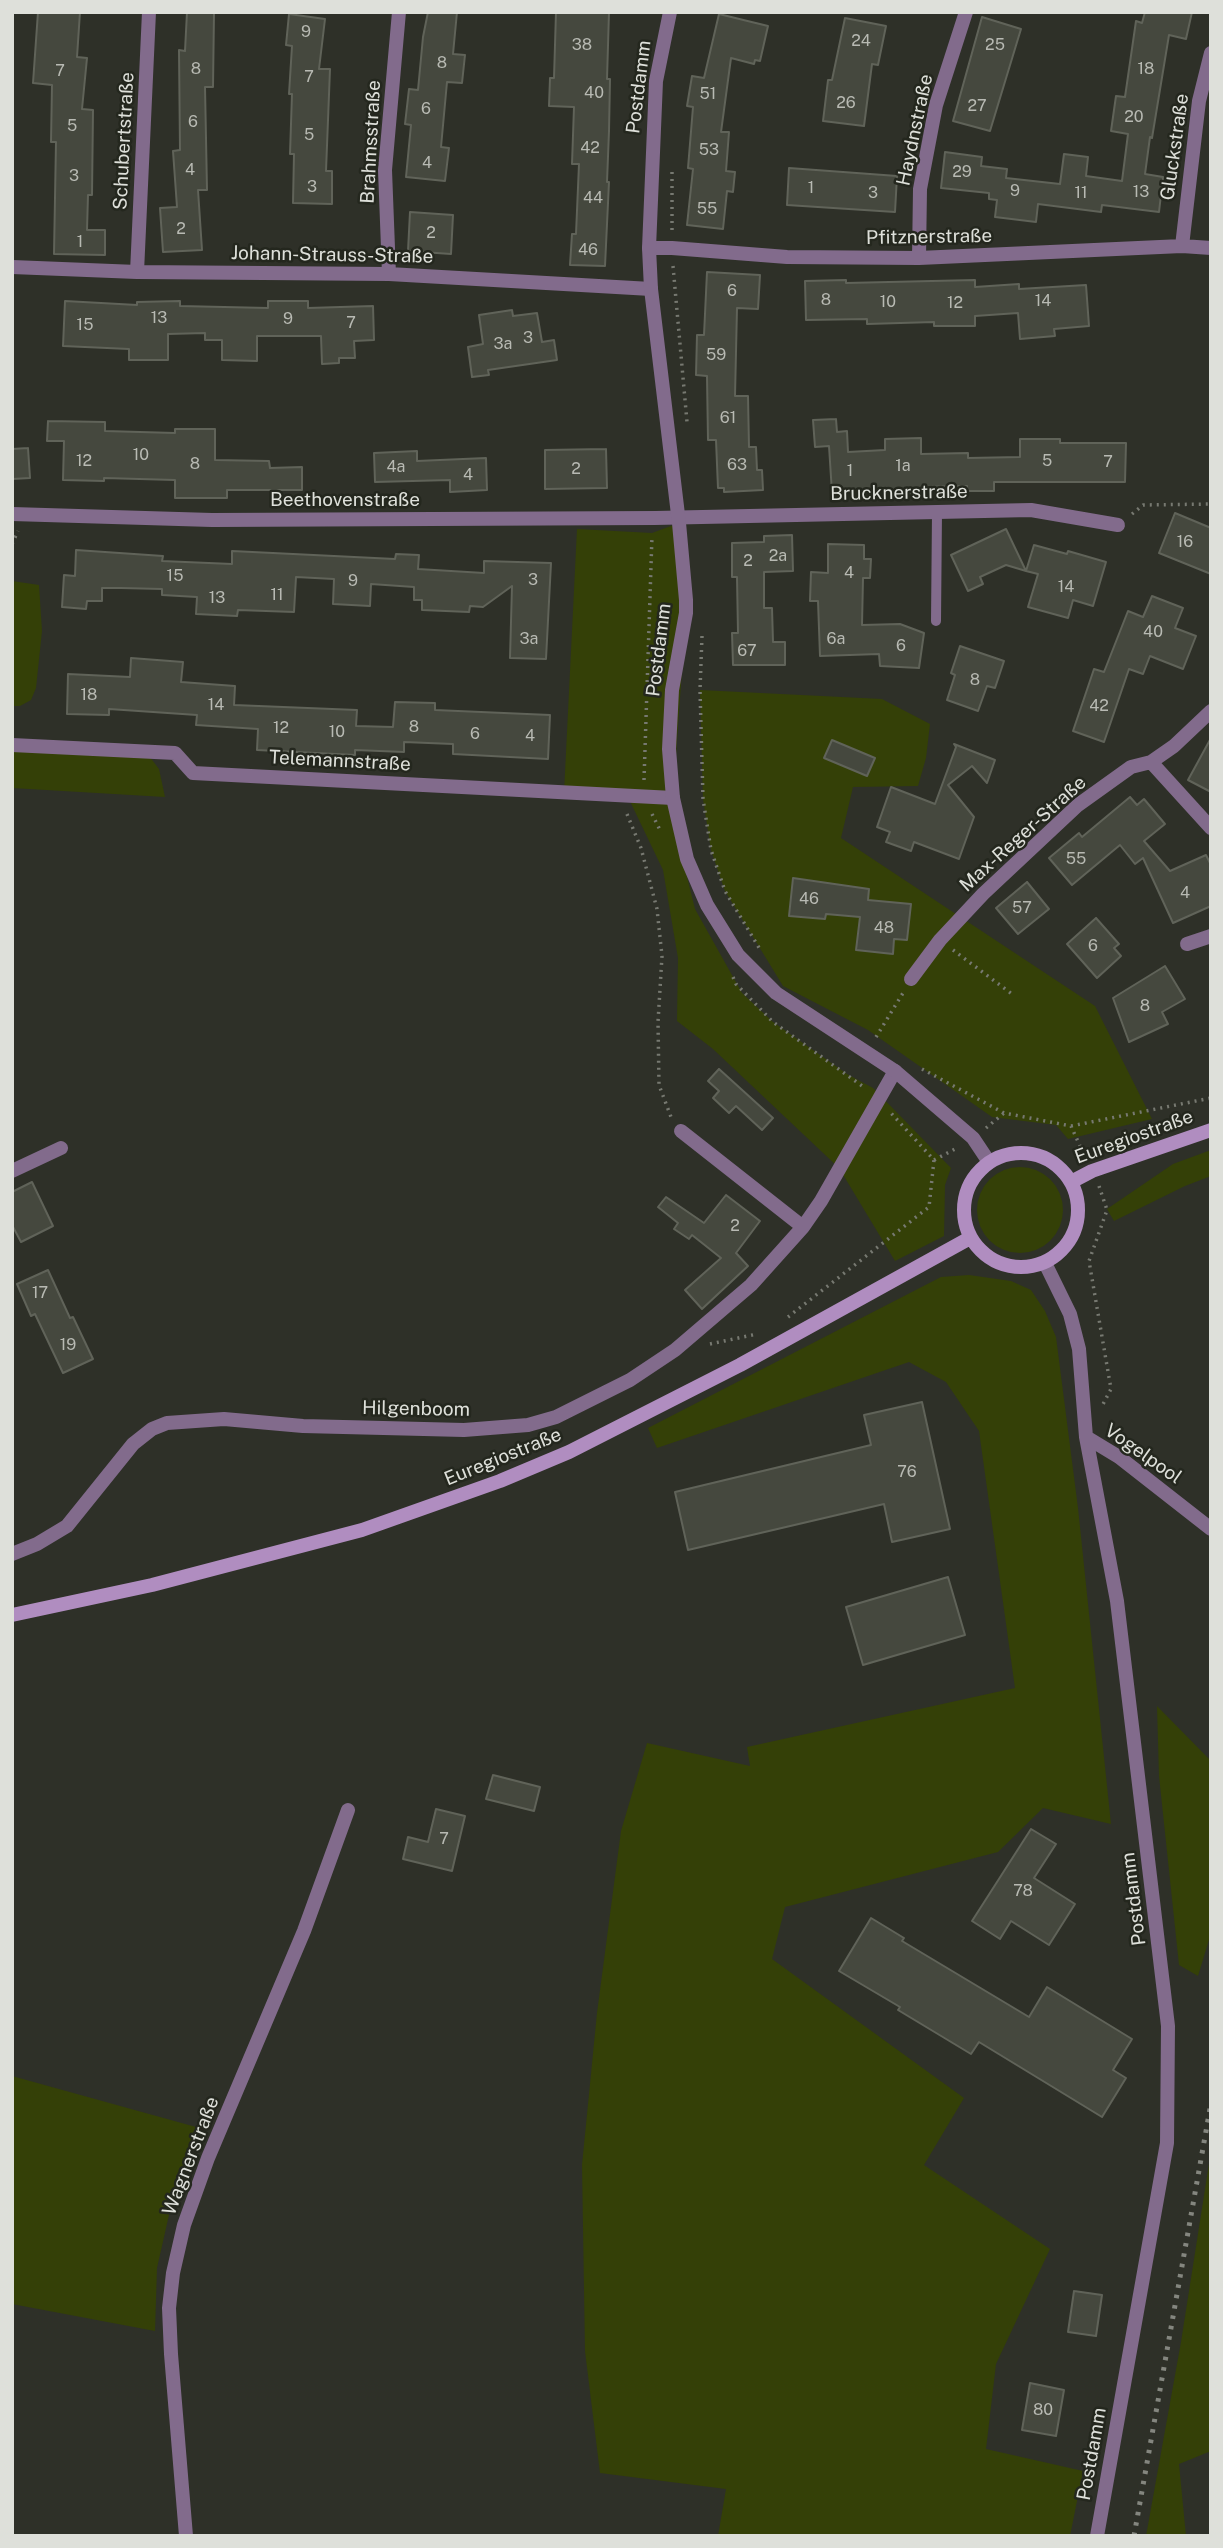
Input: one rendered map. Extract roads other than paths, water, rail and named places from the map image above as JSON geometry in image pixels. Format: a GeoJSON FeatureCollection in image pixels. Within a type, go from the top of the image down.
{"type":"FeatureCollection","features":[{"type":"Feature","properties":{"kind":"main road","name":"Euregiostraße"},"geometry":{"type":"LineString","coordinates":[[1071,1182],[1092,1171],[1211,1130]]}},
{"type":"Feature","properties":{"kind":"main road"},"geometry":{"type":"LineString","coordinates":[[1006,1154],[1034,1154],[1059,1167],[1071,1182],[1078,1199],[1078,1219],[1073,1237],[1061,1252],[1045,1263],[1028,1268],[1003,1264],[981,1252],[970,1238],[964,1222],[963,1205],[967,1188],[976,1173],[989,1162],[1006,1154]]}},
{"type":"Feature","properties":{"kind":"main road","name":"Euregiostraße"},"geometry":{"type":"LineString","coordinates":[[12,1615],[152,1585],[362,1530],[500,1481],[569,1452],[728,1371],[970,1238]]}},
{"type":"Feature","properties":{"kind":"street","name":"Schubertstraße"},"geometry":{"type":"LineString","coordinates":[[137,272],[149,12]]}},
{"type":"Feature","properties":{"kind":"street","name":"Brahmsstraße"},"geometry":{"type":"LineString","coordinates":[[389,274],[385,170],[399,12]]}},
{"type":"Feature","properties":{"kind":"street","name":"Postdamm"},"geometry":{"type":"LineString","coordinates":[[670,12],[656,81],[649,248],[651,289],[678,516],[686,613],[672,690],[669,749],[673,798],[687,859],[707,905],[738,955],[776,993],[895,1071],[973,1138],[989,1162]]}},
{"type":"Feature","properties":{"kind":"street","name":"Haydnstraße"},"geometry":{"type":"LineString","coordinates":[[919,258],[920,189],[936,105],[966,12]]}},
{"type":"Feature","properties":{"kind":"street","name":"Gluckstraße"},"geometry":{"type":"LineString","coordinates":[[1182,246],[1199,101],[1211,53]]}},
{"type":"Feature","properties":{"kind":"street","name":"Pfitznerstraße"},"geometry":{"type":"LineString","coordinates":[[649,248],[787,257],[919,258],[1182,246],[1211,248]]}},
{"type":"Feature","properties":{"kind":"street","name":"Johann-Strauss-Straße"},"geometry":{"type":"LineString","coordinates":[[12,267],[137,272],[389,274],[651,289]]}},
{"type":"Feature","properties":{"kind":"street","name":"Brucknerstraße"},"geometry":{"type":"LineString","coordinates":[[678,516],[1031,510],[1118,525]]}},
{"type":"Feature","properties":{"kind":"street","name":"Beethovenstraße"},"geometry":{"type":"LineString","coordinates":[[12,513],[212,520],[678,516]]}},
{"type":"Feature","properties":{"kind":"street","name":"Max-Reger-Straße"},"geometry":{"type":"LineString","coordinates":[[911,979],[940,940],[983,894],[1078,805],[1131,767],[1151,762],[1174,746],[1211,711]]}},
{"type":"Feature","properties":{"kind":"street","name":"Telemannstraße"},"geometry":{"type":"LineString","coordinates":[[12,745],[175,754],[193,773],[673,798]]}},
{"type":"Feature","properties":{"kind":"street"},"geometry":{"type":"LineString","coordinates":[[1151,762],[1211,828]]}},
{"type":"Feature","properties":{"kind":"street"},"geometry":{"type":"LineString","coordinates":[[1187,944],[1211,936]]}},
{"type":"Feature","properties":{"kind":"street","name":"Hilgenboom"},"geometry":{"type":"LineString","coordinates":[[12,1554],[37,1544],[67,1526],[133,1444],[152,1429],[167,1423],[224,1419],[303,1426],[464,1430],[528,1425],[556,1417],[630,1380],[675,1350],[751,1285],[803,1227],[821,1201],[895,1071]]}},
{"type":"Feature","properties":{"kind":"street"},"geometry":{"type":"LineString","coordinates":[[681,1131],[803,1227]]}},
{"type":"Feature","properties":{"kind":"street"},"geometry":{"type":"LineString","coordinates":[[12,1171],[61,1148]]}},
{"type":"Feature","properties":{"kind":"street","name":"Postdamm"},"geometry":{"type":"LineString","coordinates":[[1045,1263],[1070,1314],[1079,1349],[1086,1437],[1117,1601],[1168,2026],[1167,2143],[1097,2536]]}},
{"type":"Feature","properties":{"kind":"street","name":"Vogelpool"},"geometry":{"type":"LineString","coordinates":[[1086,1437],[1119,1457],[1211,1529]]}},
{"type":"Feature","properties":{"kind":"street","name":"Wagnerstraße"},"geometry":{"type":"LineString","coordinates":[[186,2536],[171,2354],[169,2308],[173,2273],[184,2225],[208,2158],[304,1931],[348,1810]]}},
{"type":"Feature","properties":{"kind":"lane"},"geometry":{"type":"LineString","coordinates":[[936,621],[937,512]]}},
{"type":"Feature","properties":{"kind":"railway"},"geometry":{"type":"LineString","coordinates":[[1134,2536],[1211,2103]]}}]}
